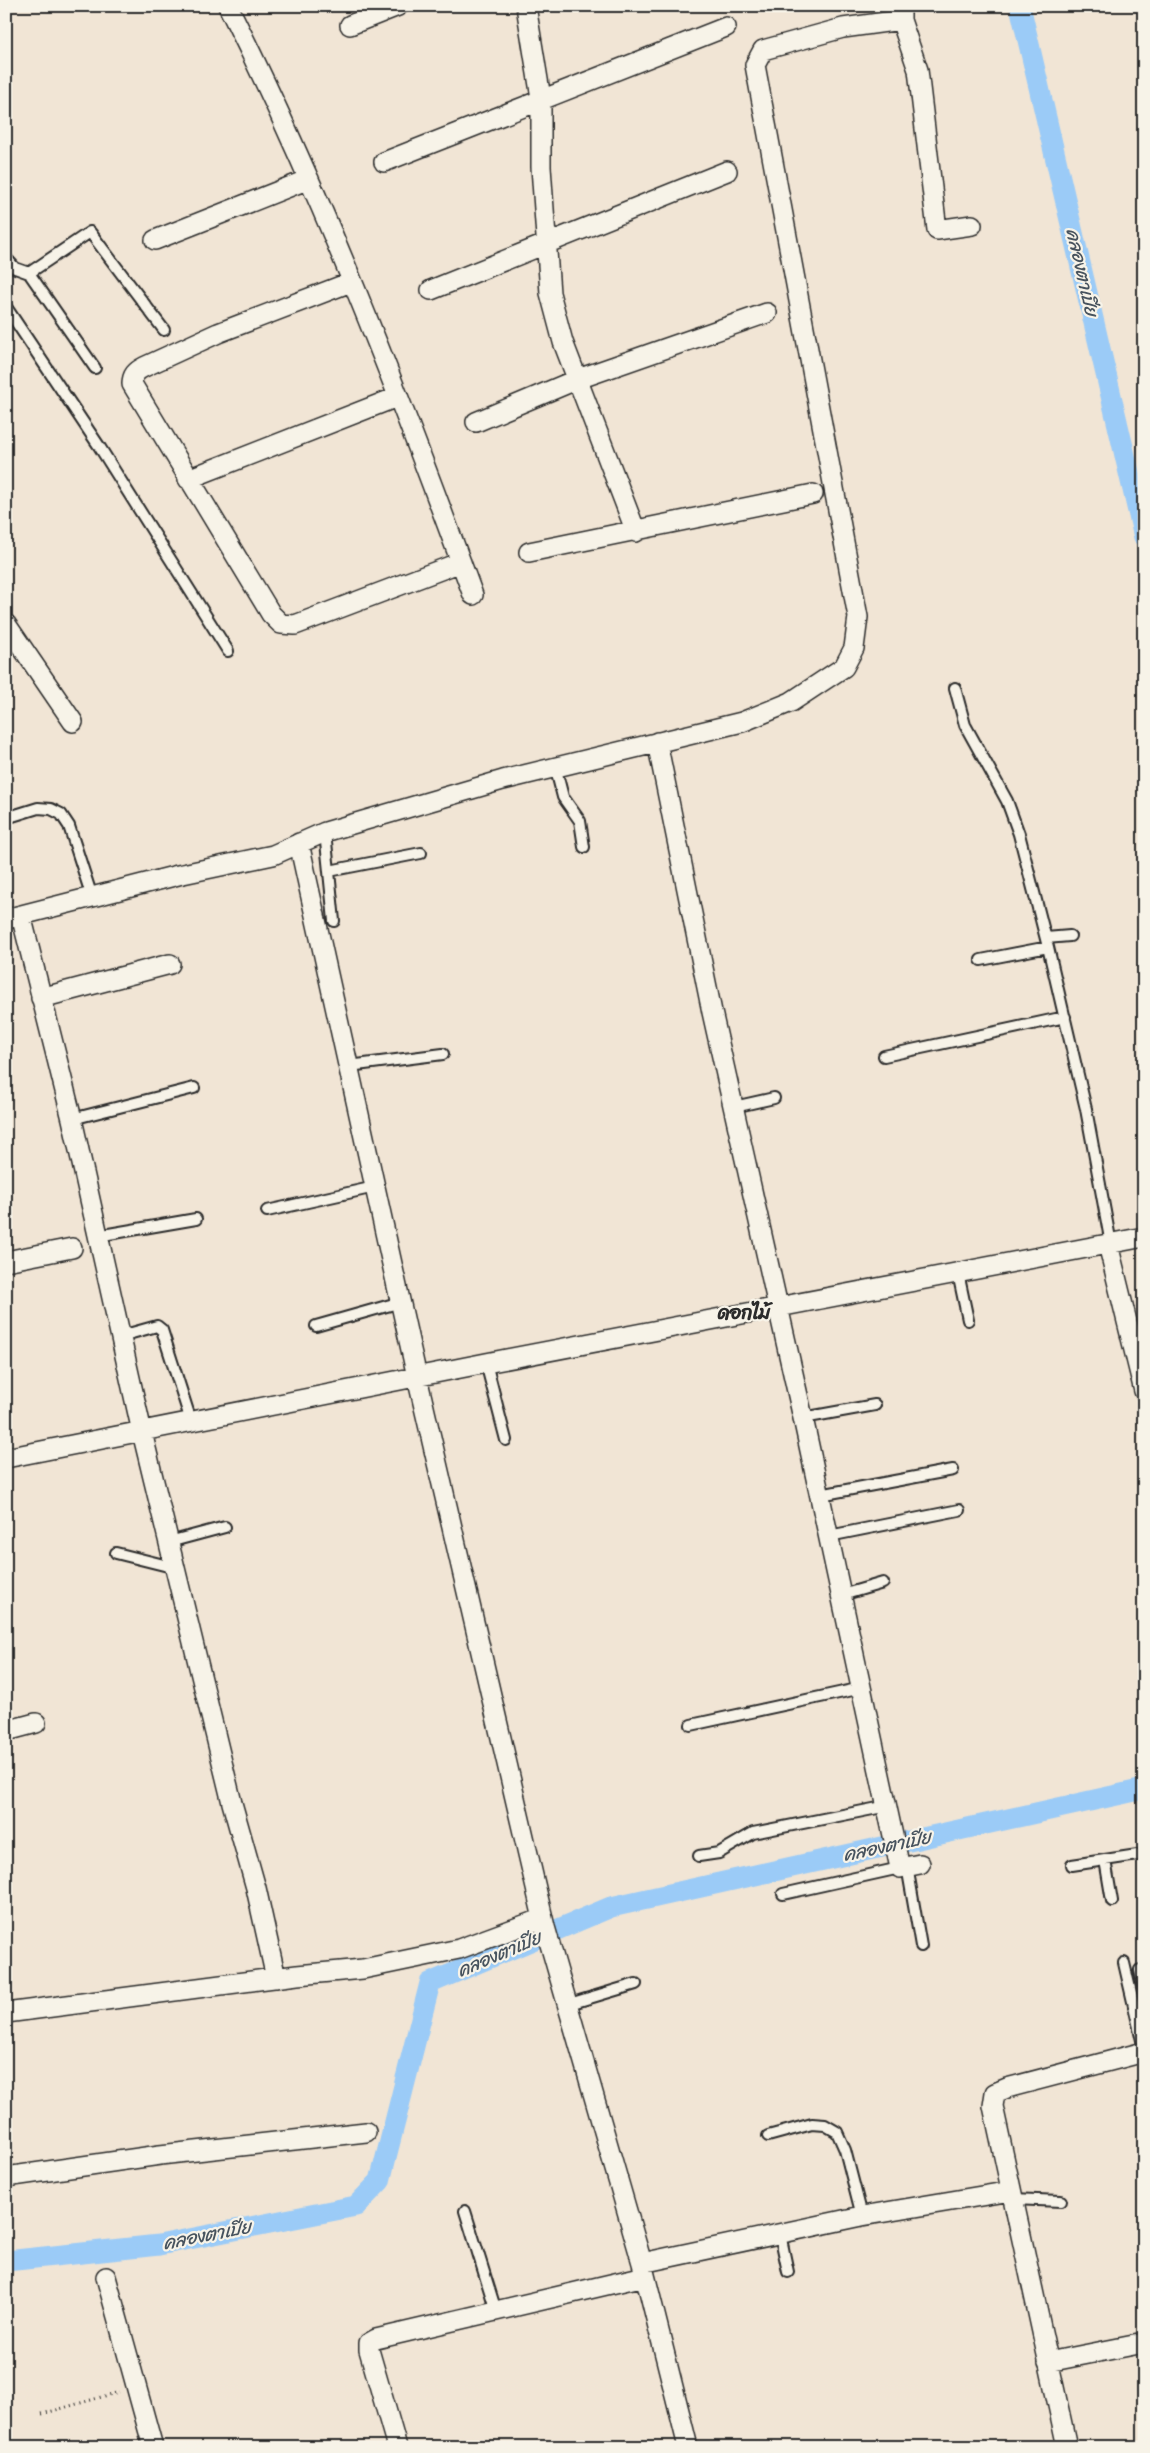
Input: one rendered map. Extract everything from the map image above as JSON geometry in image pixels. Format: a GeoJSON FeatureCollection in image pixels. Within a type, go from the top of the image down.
{"type":"FeatureCollection","features":[{"type":"Feature","properties":{"kind":"street"},"geometry":{"type":"LineString","coordinates":[[228,6],[271,92],[309,179],[397,397],[473,595]]}},
{"type":"Feature","properties":{"kind":"street"},"geometry":{"type":"LineString","coordinates":[[350,25],[398,6]]}},
{"type":"Feature","properties":{"kind":"street"},"geometry":{"type":"LineString","coordinates":[[526,6],[541,98],[541,167],[550,293],[563,342],[636,532]]}},
{"type":"Feature","properties":{"kind":"street"},"geometry":{"type":"LineString","coordinates":[[276,1978],[142,1432],[72,1119],[41,998],[14,917],[273,855],[325,832],[555,766],[742,722],[791,702],[844,667],[854,648],[858,617],[756,65],[763,50],[901,13],[918,70],[937,230],[972,226]]}},
{"type":"Feature","properties":{"kind":"street"},"geometry":{"type":"LineString","coordinates":[[384,162],[541,98],[726,27]]}},
{"type":"Feature","properties":{"kind":"street"},"geometry":{"type":"LineString","coordinates":[[431,290],[727,171]]}},
{"type":"Feature","properties":{"kind":"street"},"geometry":{"type":"LineString","coordinates":[[155,240],[309,179]]}},
{"type":"Feature","properties":{"kind":"street"},"geometry":{"type":"LineString","coordinates":[[351,282],[218,333],[136,371],[132,377],[132,384],[271,614],[281,624],[295,625],[461,562]]}},
{"type":"Feature","properties":{"kind":"street"},"geometry":{"type":"LineString","coordinates":[[476,422],[578,379],[767,313]]}},
{"type":"Feature","properties":{"kind":"street"},"geometry":{"type":"LineString","coordinates":[[188,479],[397,397]]}},
{"type":"Feature","properties":{"kind":"street"},"geometry":{"type":"LineString","coordinates":[[530,552],[636,532],[812,494]]}},
{"type":"Feature","properties":{"kind":"street"},"geometry":{"type":"LineString","coordinates":[[6,624],[73,722]]}},
{"type":"Feature","properties":{"kind":"street"},"geometry":{"type":"LineString","coordinates":[[657,742],[734,1107],[893,1833],[906,1864]]}},
{"type":"Feature","properties":{"kind":"street"},"geometry":{"type":"LineString","coordinates":[[299,843],[417,1377],[544,1922],[643,2269],[688,2447]]}},
{"type":"Feature","properties":{"kind":"street"},"geometry":{"type":"LineString","coordinates":[[41,998],[170,964]]}},
{"type":"Feature","properties":{"kind":"street"},"geometry":{"type":"LineString","coordinates":[[6,1458],[486,1363],[1144,1237]]}},
{"type":"Feature","properties":{"kind":"street"},"geometry":{"type":"LineString","coordinates":[[1110,1244],[1144,1391]]}},
{"type":"Feature","properties":{"kind":"street"},"geometry":{"type":"LineString","coordinates":[[6,1261],[72,1248]]}},
{"type":"Feature","properties":{"kind":"street"},"geometry":{"type":"LineString","coordinates":[[6,1731],[36,1723]]}},
{"type":"Feature","properties":{"kind":"street"},"geometry":{"type":"LineString","coordinates":[[6,2014],[276,1978],[363,1969],[459,1949],[544,1922]]}},
{"type":"Feature","properties":{"kind":"street"},"geometry":{"type":"LineString","coordinates":[[1067,2447],[992,2106],[995,2093],[1007,2088],[1144,2052]]}},
{"type":"Feature","properties":{"kind":"street"},"geometry":{"type":"LineString","coordinates":[[6,2177],[160,2155],[366,2132]]}},
{"type":"Feature","properties":{"kind":"street"},"geometry":{"type":"LineString","coordinates":[[397,2447],[369,2350],[369,2343],[376,2339],[496,2311],[643,2269],[780,2234],[862,2216],[1012,2195]]}},
{"type":"Feature","properties":{"kind":"street"},"geometry":{"type":"LineString","coordinates":[[106,2277],[153,2447]]}},
{"type":"Feature","properties":{"kind":"street"},"geometry":{"type":"LineString","coordinates":[[1048,2362],[1144,2343]]}},
{"type":"Feature","properties":{"kind":"lane"},"geometry":{"type":"LineString","coordinates":[[29,273],[90,232],[164,330]]}},
{"type":"Feature","properties":{"kind":"lane"},"geometry":{"type":"LineString","coordinates":[[6,258],[15,268],[29,273],[95,368]]}},
{"type":"Feature","properties":{"kind":"lane"},"geometry":{"type":"LineString","coordinates":[[6,307],[100,446],[228,651]]}},
{"type":"Feature","properties":{"kind":"lane"},"geometry":{"type":"LineString","coordinates":[[955,688],[964,725],[1007,802],[1019,834],[1047,942],[1088,1119],[1110,1244]]}},
{"type":"Feature","properties":{"kind":"lane"},"geometry":{"type":"LineString","coordinates":[[555,766],[563,797],[580,821],[584,847]]}},
{"type":"Feature","properties":{"kind":"lane"},"geometry":{"type":"LineString","coordinates":[[6,818],[38,808],[50,809],[61,814],[69,826],[92,897]]}},
{"type":"Feature","properties":{"kind":"lane"},"geometry":{"type":"LineString","coordinates":[[325,832],[334,921]]}},
{"type":"Feature","properties":{"kind":"lane"},"geometry":{"type":"LineString","coordinates":[[329,871],[421,853]]}},
{"type":"Feature","properties":{"kind":"lane"},"geometry":{"type":"LineString","coordinates":[[981,960],[1070,936]]}},
{"type":"Feature","properties":{"kind":"lane"},"geometry":{"type":"LineString","coordinates":[[884,1056],[1065,1017]]}},
{"type":"Feature","properties":{"kind":"lane"},"geometry":{"type":"LineString","coordinates":[[348,1066],[443,1054]]}},
{"type":"Feature","properties":{"kind":"lane"},"geometry":{"type":"LineString","coordinates":[[72,1119],[194,1088]]}},
{"type":"Feature","properties":{"kind":"lane"},"geometry":{"type":"LineString","coordinates":[[734,1107],[774,1098]]}},
{"type":"Feature","properties":{"kind":"lane"},"geometry":{"type":"LineString","coordinates":[[267,1211],[376,1187]]}},
{"type":"Feature","properties":{"kind":"lane"},"geometry":{"type":"LineString","coordinates":[[97,1236],[196,1219]]}},
{"type":"Feature","properties":{"kind":"lane"},"geometry":{"type":"LineString","coordinates":[[958,1273],[968,1320]]}},
{"type":"Feature","properties":{"kind":"lane"},"geometry":{"type":"LineString","coordinates":[[316,1326],[401,1302]]}},
{"type":"Feature","properties":{"kind":"lane"},"geometry":{"type":"LineString","coordinates":[[121,1336],[157,1326],[162,1330],[191,1421]]}},
{"type":"Feature","properties":{"kind":"lane"},"geometry":{"type":"LineString","coordinates":[[486,1363],[506,1440]]}},
{"type":"Feature","properties":{"kind":"lane"},"geometry":{"type":"LineString","coordinates":[[803,1418],[875,1405]]}},
{"type":"Feature","properties":{"kind":"lane"},"geometry":{"type":"LineString","coordinates":[[820,1495],[953,1470]]}},
{"type":"Feature","properties":{"kind":"lane"},"geometry":{"type":"LineString","coordinates":[[829,1536],[959,1510]]}},
{"type":"Feature","properties":{"kind":"lane"},"geometry":{"type":"LineString","coordinates":[[169,1542],[225,1526]]}},
{"type":"Feature","properties":{"kind":"lane"},"geometry":{"type":"LineString","coordinates":[[116,1553],[176,1568]]}},
{"type":"Feature","properties":{"kind":"lane"},"geometry":{"type":"LineString","coordinates":[[842,1595],[883,1583]]}},
{"type":"Feature","properties":{"kind":"lane"},"geometry":{"type":"LineString","coordinates":[[691,1725],[862,1688]]}},
{"type":"Feature","properties":{"kind":"lane"},"geometry":{"type":"LineString","coordinates":[[699,1856],[719,1853],[753,1832],[888,1806]]}},
{"type":"Feature","properties":{"kind":"lane"},"geometry":{"type":"LineString","coordinates":[[1072,1865],[1144,1854]]}},
{"type":"Feature","properties":{"kind":"lane"},"geometry":{"type":"LineString","coordinates":[[1105,1860],[1112,1901]]}},
{"type":"Feature","properties":{"kind":"lane"},"geometry":{"type":"LineString","coordinates":[[783,1894],[906,1864],[921,1946]]}},
{"type":"Feature","properties":{"kind":"lane"},"geometry":{"type":"LineString","coordinates":[[1124,1963],[1144,2048]]}},
{"type":"Feature","properties":{"kind":"lane"},"geometry":{"type":"LineString","coordinates":[[1140,1970],[1144,1987]]}},
{"type":"Feature","properties":{"kind":"lane"},"geometry":{"type":"LineString","coordinates":[[565,2001],[636,1984]]}},
{"type":"Feature","properties":{"kind":"lane"},"geometry":{"type":"LineString","coordinates":[[768,2136],[812,2124],[825,2126],[837,2132],[845,2150],[862,2216]]}},
{"type":"Feature","properties":{"kind":"lane"},"geometry":{"type":"LineString","coordinates":[[1012,2195],[1061,2201]]}},
{"type":"Feature","properties":{"kind":"lane"},"geometry":{"type":"LineString","coordinates":[[465,2211],[496,2311]]}},
{"type":"Feature","properties":{"kind":"lane"},"geometry":{"type":"LineString","coordinates":[[780,2234],[788,2272]]}},
{"type":"Feature","properties":{"kind":"path"},"geometry":{"type":"LineString","coordinates":[[42,2414],[88,2402],[136,2386]]}},
{"type":"Feature","properties":{"kind":"waterway","name":"คลองตาเปีย"},"geometry":{"type":"LineString","coordinates":[[1020,6],[1144,537]]}},
{"type":"Feature","properties":{"kind":"waterway","name":"คลองตาเปีย"},"geometry":{"type":"LineString","coordinates":[[6,2261],[159,2245],[356,2206],[380,2181],[430,1983],[611,1907],[1144,1789]]}},
{"type":"Feature","properties":{"kind":"district","name":"ดอกไม้"},"geometry":{"type":"Point","coordinates":[744,1312]}}]}
